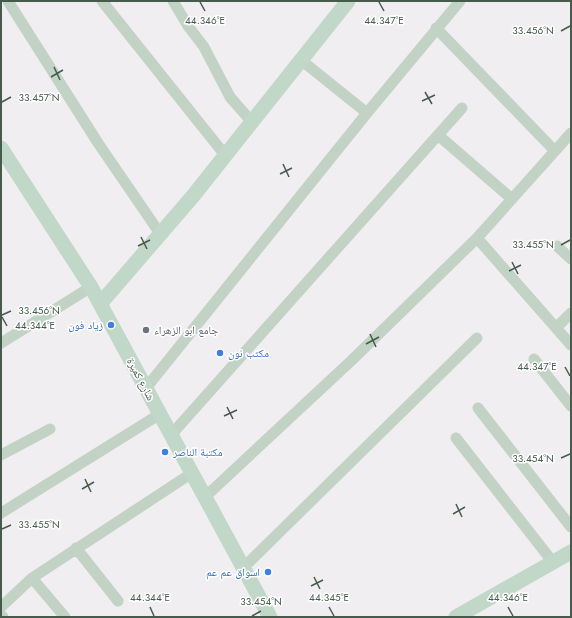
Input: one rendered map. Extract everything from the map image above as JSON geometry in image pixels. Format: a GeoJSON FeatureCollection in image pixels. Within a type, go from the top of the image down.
{"type":"FeatureCollection","features":[{"type":"Feature","properties":{"kind":"street"},"geometry":{"type":"LineString","coordinates":[[8,1],[98,143],[161,235]]}},
{"type":"Feature","properties":{"kind":"street"},"geometry":{"type":"LineString","coordinates":[[102,1],[225,155]]}},
{"type":"Feature","properties":{"kind":"street"},"geometry":{"type":"LineString","coordinates":[[173,1],[188,26],[204,47],[230,97],[252,122]]}},
{"type":"Feature","properties":{"kind":"street"},"geometry":{"type":"LineString","coordinates":[[100,304],[161,235],[348,1]]}},
{"type":"Feature","properties":{"kind":"street"},"geometry":{"type":"LineString","coordinates":[[146,388],[367,113],[436,28],[460,1]]}},
{"type":"Feature","properties":{"kind":"street"},"geometry":{"type":"LineString","coordinates":[[436,28],[554,150]]}},
{"type":"Feature","properties":{"kind":"street"},"geometry":{"type":"LineString","coordinates":[[301,60],[367,113]]}},
{"type":"Feature","properties":{"kind":"street"},"geometry":{"type":"LineString","coordinates":[[171,436],[462,108]]}},
{"type":"Feature","properties":{"kind":"street"},"geometry":{"type":"LineString","coordinates":[[205,497],[351,361],[477,238],[554,150],[571,133]]}},
{"type":"Feature","properties":{"kind":"street"},"geometry":{"type":"LineString","coordinates":[[438,135],[512,199]]}},
{"type":"Feature","properties":{"kind":"street","name":"شارع كميرة"},"geometry":{"type":"LineString","coordinates":[[1,148],[91,288],[270,617]]}},
{"type":"Feature","properties":{"kind":"street"},"geometry":{"type":"LineString","coordinates":[[477,238],[571,345]]}},
{"type":"Feature","properties":{"kind":"street"},"geometry":{"type":"LineString","coordinates":[[557,246],[571,259]]}},
{"type":"Feature","properties":{"kind":"street"},"geometry":{"type":"LineString","coordinates":[[2,340],[91,288]]}},
{"type":"Feature","properties":{"kind":"street"},"geometry":{"type":"LineString","coordinates":[[556,328],[571,313]]}},
{"type":"Feature","properties":{"kind":"street"},"geometry":{"type":"LineString","coordinates":[[243,568],[477,338]]}},
{"type":"Feature","properties":{"kind":"street"},"geometry":{"type":"LineString","coordinates":[[534,359],[571,406]]}},
{"type":"Feature","properties":{"kind":"street"},"geometry":{"type":"LineString","coordinates":[[478,408],[571,526]]}},
{"type":"Feature","properties":{"kind":"street"},"geometry":{"type":"LineString","coordinates":[[1,514],[160,414]]}},
{"type":"Feature","properties":{"kind":"street"},"geometry":{"type":"LineString","coordinates":[[1,456],[50,429]]}},
{"type":"Feature","properties":{"kind":"street"},"geometry":{"type":"LineString","coordinates":[[456,438],[552,561]]}},
{"type":"Feature","properties":{"kind":"street"},"geometry":{"type":"LineString","coordinates":[[1,607],[32,578],[192,473]]}},
{"type":"Feature","properties":{"kind":"street"},"geometry":{"type":"LineString","coordinates":[[76,548],[118,601]]}},
{"type":"Feature","properties":{"kind":"street"},"geometry":{"type":"LineString","coordinates":[[456,617],[552,561],[571,552]]}},
{"type":"Feature","properties":{"kind":"street"},"geometry":{"type":"LineString","coordinates":[[32,578],[65,617]]}},
{"type":"Feature","properties":{"kind":"place","name":"زياد فون"},"geometry":{"type":"Point","coordinates":[111,325]}},
{"type":"Feature","properties":{"kind":"place","name":"جامع ابو الزهراء"},"geometry":{"type":"Point","coordinates":[146,330]}},
{"type":"Feature","properties":{"kind":"place","name":"مكتب نون"},"geometry":{"type":"Point","coordinates":[220,353]}},
{"type":"Feature","properties":{"kind":"place","name":"مكتبة الناصر"},"geometry":{"type":"Point","coordinates":[165,452]}},
{"type":"Feature","properties":{"kind":"place","name":"اسواق عم عم"},"geometry":{"type":"Point","coordinates":[268,572]}}]}
